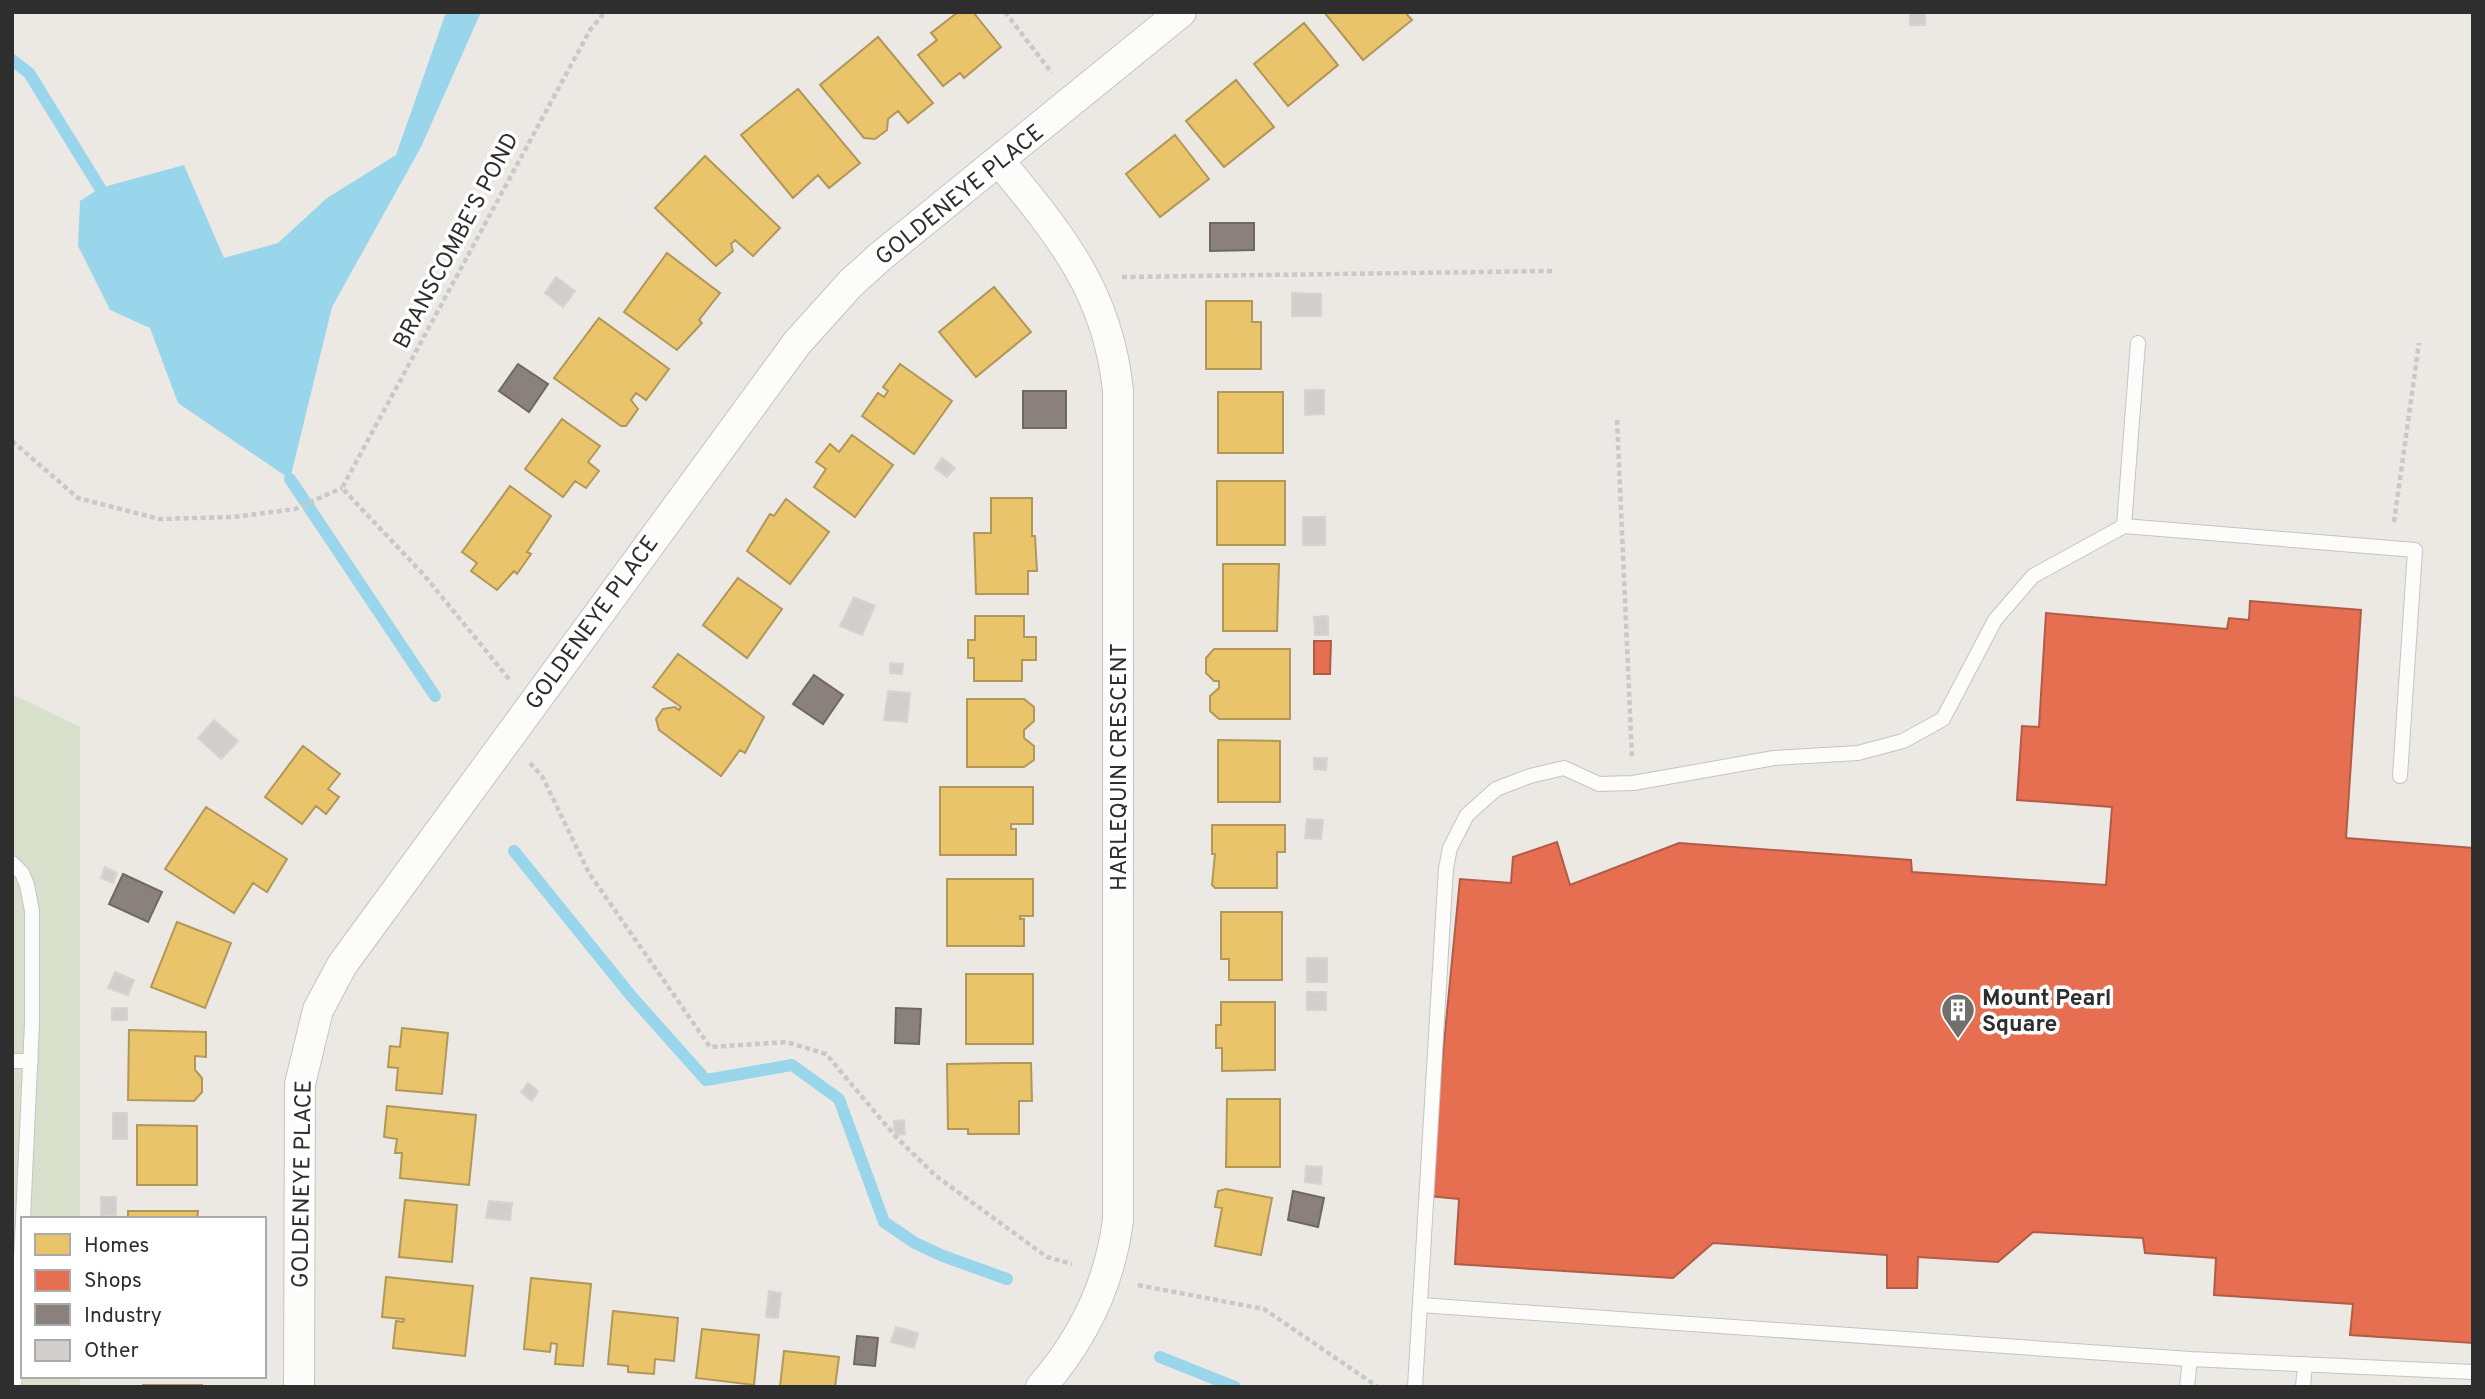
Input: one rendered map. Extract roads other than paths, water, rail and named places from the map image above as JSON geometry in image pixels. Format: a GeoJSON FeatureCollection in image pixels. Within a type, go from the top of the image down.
{"type":"FeatureCollection","features":[{"type":"Feature","properties":{"kind":"street","name":"GOLDENEYE PLACE"},"geometry":{"type":"LineString","coordinates":[[299,1387],[299,1108],[310,1034],[318,1010],[342,965],[813,323],[881,257],[1181,12]]}},
{"type":"Feature","properties":{"kind":"street","name":"HARLEQUIN CRESCENT"},"geometry":{"type":"LineString","coordinates":[[999,162],[1058,233],[1089,285],[1109,334],[1118,391],[1118,1220],[1106,1275],[1087,1322],[1041,1387]]}},
{"type":"Feature","properties":{"kind":"lane"},"geometry":{"type":"LineString","coordinates":[[2124,526],[2138,343]]}},
{"type":"Feature","properties":{"kind":"lane"},"geometry":{"type":"LineString","coordinates":[[1415,1387],[1446,868],[1450,848],[1467,815],[1496,789],[1530,776],[1564,768],[1599,784],[1633,783],[1774,758],[1858,753],[1903,741],[1943,719],[1996,620],[2033,576],[2124,526],[2415,550],[2400,776]]}},
{"type":"Feature","properties":{"kind":"lane"},"geometry":{"type":"LineString","coordinates":[[12,863],[22,873],[32,911],[31,1061],[23,1217]]}},
{"type":"Feature","properties":{"kind":"lane"},"geometry":{"type":"LineString","coordinates":[[12,1061],[31,1061]]}},
{"type":"Feature","properties":{"kind":"lane"},"geometry":{"type":"LineString","coordinates":[[14,1387],[21,1252]]}},
{"type":"Feature","properties":{"kind":"lane"},"geometry":{"type":"LineString","coordinates":[[1420,1305],[2190,1359],[2473,1372]]}},
{"type":"Feature","properties":{"kind":"lane"},"geometry":{"type":"LineString","coordinates":[[2187,1387],[2190,1359]]}},
{"type":"Feature","properties":{"kind":"lane"},"geometry":{"type":"LineString","coordinates":[[2303,1387],[2305,1364]]}},
{"type":"Feature","properties":{"kind":"water"},"geometry":{"type":"Polygon","coordinates":[[[451,12],[481,12],[421,147],[332,307],[290,479],[178,403],[150,328],[110,310],[78,246],[80,201],[100,188],[184,165],[224,258],[278,243],[327,198],[396,155],[445,15],[451,12]]]}},
{"type":"Feature","properties":{"kind":"waterway"},"geometry":{"type":"LineString","coordinates":[[12,60],[29,73],[100,188]]}},
{"type":"Feature","properties":{"kind":"waterway"},"geometry":{"type":"LineString","coordinates":[[290,479],[435,696]]}},
{"type":"Feature","properties":{"kind":"waterway"},"geometry":{"type":"LineString","coordinates":[[514,851],[632,997],[706,1080],[792,1065],[839,1099],[884,1222],[915,1243],[943,1256],[1007,1279]]}},
{"type":"Feature","properties":{"kind":"waterway"},"geometry":{"type":"LineString","coordinates":[[1160,1357],[1235,1387]]}},
{"type":"Feature","properties":{"kind":"place","name":"Mount Pearl Square"},"geometry":{"type":"Point","coordinates":[1958,1040]}}]}
